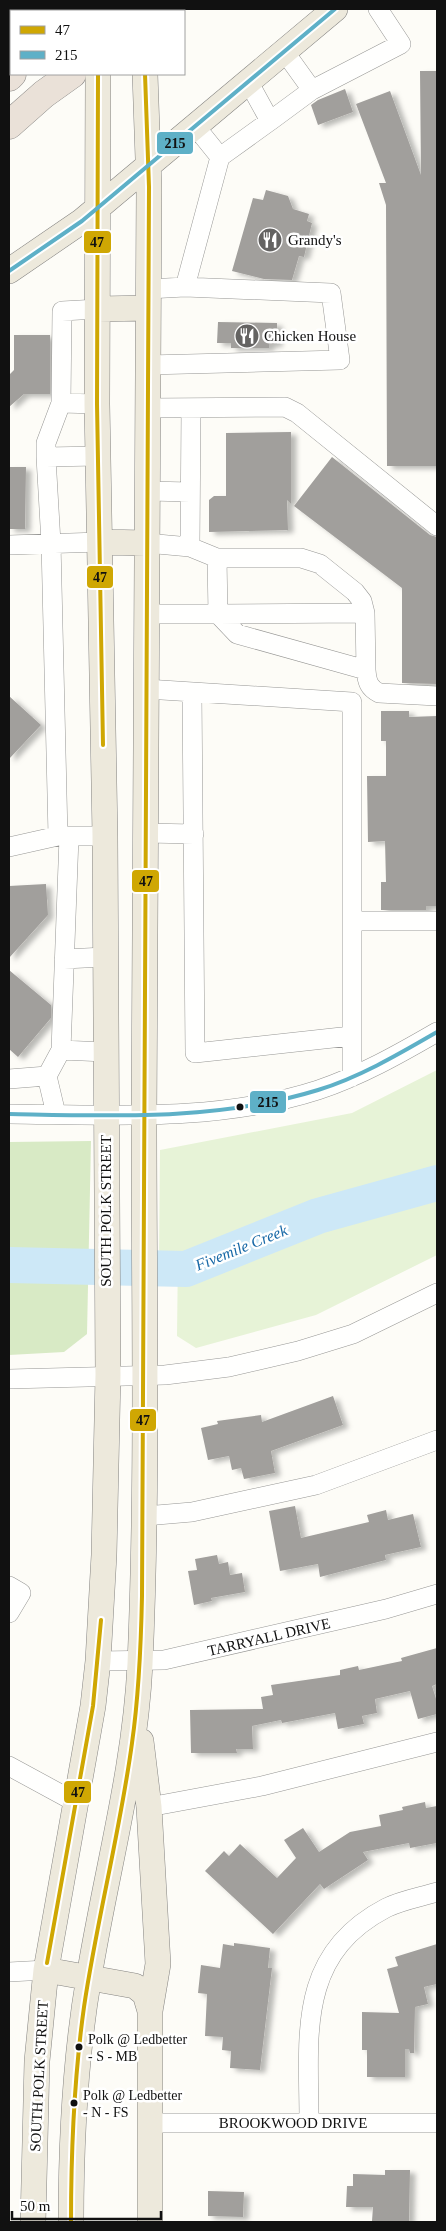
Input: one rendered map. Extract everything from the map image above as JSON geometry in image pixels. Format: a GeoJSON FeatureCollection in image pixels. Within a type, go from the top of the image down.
{"type":"FeatureCollection","features":[{"type":"Feature","properties":{"kind":"highway"},"geometry":{"type":"LineString","coordinates":[[9,124],[44,94],[71,75]]}},
{"type":"Feature","properties":{"kind":"main road"},"geometry":{"type":"LineString","coordinates":[[9,271],[99,207],[335,9]]}},
{"type":"Feature","properties":{"kind":"main road","name":"SOUTH POLK STREET"},"geometry":{"type":"LineString","coordinates":[[33,2220],[37,2061],[46,1970],[77,1802],[98,1661],[103,1579],[108,1376],[105,836],[97,404],[98,75]]}},
{"type":"Feature","properties":{"kind":"main road"},"geometry":{"type":"LineString","coordinates":[[71,2219],[75,2080],[89,1977],[124,1801],[137,1714],[140,1661],[145,1516],[146,1326],[144,1114],[146,543],[148,491],[148,166],[146,75]]}},
{"type":"Feature","properties":{"kind":"main road"},"geometry":{"type":"LineString","coordinates":[[98,309],[148,299]]}},
{"type":"Feature","properties":{"kind":"main road"},"geometry":{"type":"LineString","coordinates":[[100,542],[146,543]]}},
{"type":"Feature","properties":{"kind":"main road"},"geometry":{"type":"LineString","coordinates":[[105,836],[146,833]]}},
{"type":"Feature","properties":{"kind":"main road"},"geometry":{"type":"LineString","coordinates":[[137,1714],[149,1806],[158,1964],[150,2011],[150,2222]]}},
{"type":"Feature","properties":{"kind":"main road"},"geometry":{"type":"LineString","coordinates":[[46,1970],[135,1986],[146,1994],[150,2011]]}},
{"type":"Feature","properties":{"kind":"street"},"geometry":{"type":"LineString","coordinates":[[185,288],[220,156],[312,90],[401,44],[378,9]]}},
{"type":"Feature","properties":{"kind":"street"},"geometry":{"type":"LineString","coordinates":[[284,51],[312,90]]}},
{"type":"Feature","properties":{"kind":"street"},"geometry":{"type":"LineString","coordinates":[[248,81],[270,120]]}},
{"type":"Feature","properties":{"kind":"street"},"geometry":{"type":"LineString","coordinates":[[195,126],[220,156]]}},
{"type":"Feature","properties":{"kind":"street"},"geometry":{"type":"LineString","coordinates":[[148,299],[185,288],[331,293],[340,360],[148,365]]}},
{"type":"Feature","properties":{"kind":"street"},"geometry":{"type":"LineString","coordinates":[[56,1114],[47,1076],[61,1050],[64,959],[63,836],[46,443],[62,402],[62,311],[98,309]]}},
{"type":"Feature","properties":{"kind":"street"},"geometry":{"type":"LineString","coordinates":[[62,402],[97,404]]}},
{"type":"Feature","properties":{"kind":"street"},"geometry":{"type":"LineString","coordinates":[[148,408],[285,408],[291,410],[437,526]]}},
{"type":"Feature","properties":{"kind":"street"},"geometry":{"type":"LineString","coordinates":[[190,547],[191,408]]}},
{"type":"Feature","properties":{"kind":"street"},"geometry":{"type":"LineString","coordinates":[[46,457],[98,456]]}},
{"type":"Feature","properties":{"kind":"street"},"geometry":{"type":"LineString","coordinates":[[148,491],[190,492]]}},
{"type":"Feature","properties":{"kind":"street"},"geometry":{"type":"LineString","coordinates":[[9,545],[100,542]]}},
{"type":"Feature","properties":{"kind":"street"},"geometry":{"type":"LineString","coordinates":[[146,543],[190,547],[217,558],[301,558],[320,564],[355,592],[362,601],[366,613],[367,682],[372,690],[392,696],[437,696]]}},
{"type":"Feature","properties":{"kind":"street"},"geometry":{"type":"LineString","coordinates":[[217,558],[218,614],[237,634],[366,670]]}},
{"type":"Feature","properties":{"kind":"street"},"geometry":{"type":"LineString","coordinates":[[146,614],[366,613]]}},
{"type":"Feature","properties":{"kind":"street"},"geometry":{"type":"LineString","coordinates":[[146,689],[352,702],[352,1077]]}},
{"type":"Feature","properties":{"kind":"street"},"geometry":{"type":"LineString","coordinates":[[192,693],[195,1053],[351,1036]]}},
{"type":"Feature","properties":{"kind":"street"},"geometry":{"type":"LineString","coordinates":[[146,833],[194,834]]}},
{"type":"Feature","properties":{"kind":"street"},"geometry":{"type":"LineString","coordinates":[[9,847],[63,836],[105,836]]}},
{"type":"Feature","properties":{"kind":"street"},"geometry":{"type":"LineString","coordinates":[[352,921],[437,921]]}},
{"type":"Feature","properties":{"kind":"street"},"geometry":{"type":"LineString","coordinates":[[64,959],[105,957]]}},
{"type":"Feature","properties":{"kind":"street"},"geometry":{"type":"LineString","coordinates":[[9,1114],[178,1114],[248,1106],[317,1090],[352,1077],[437,1032]]}},
{"type":"Feature","properties":{"kind":"street"},"geometry":{"type":"LineString","coordinates":[[61,1050],[105,1052]]}},
{"type":"Feature","properties":{"kind":"street"},"geometry":{"type":"LineString","coordinates":[[9,1079],[47,1076]]}},
{"type":"Feature","properties":{"kind":"street"},"geometry":{"type":"LineString","coordinates":[[9,1379],[165,1376],[229,1367],[298,1351],[353,1334],[437,1293]]}},
{"type":"Feature","properties":{"kind":"street"},"geometry":{"type":"LineString","coordinates":[[145,1516],[192,1512],[316,1485],[437,1440]]}},
{"type":"Feature","properties":{"kind":"street"},"geometry":{"type":"LineString","coordinates":[[9,1586],[21,1593],[9,1613]]}},
{"type":"Feature","properties":{"kind":"street","name":"TARRYALL DRIVE"},"geometry":{"type":"LineString","coordinates":[[98,1661],[164,1660],[209,1652],[386,1609],[437,1594]]}},
{"type":"Feature","properties":{"kind":"street"},"geometry":{"type":"LineString","coordinates":[[149,1806],[262,1786],[437,1742]]}},
{"type":"Feature","properties":{"kind":"street"},"geometry":{"type":"LineString","coordinates":[[9,1766],[77,1802]]}},
{"type":"Feature","properties":{"kind":"street"},"geometry":{"type":"LineString","coordinates":[[309,2122],[309,2038],[314,1996],[329,1958],[354,1930],[387,1908],[437,1892]]}},
{"type":"Feature","properties":{"kind":"street"},"geometry":{"type":"LineString","coordinates":[[9,1972],[46,1970]]}},
{"type":"Feature","properties":{"kind":"street","name":"BROOKWOOD DRIVE"},"geometry":{"type":"LineString","coordinates":[[149,2123],[437,2123]]}},
{"type":"Feature","properties":{"kind":"green space"},"geometry":{"type":"Polygon","coordinates":[[[437,1070],[437,1255],[316,1315],[196,1348],[177,1336],[178,1253],[159,1260],[160,1150],[352,1113],[437,1070]]]}},
{"type":"Feature","properties":{"kind":"green space"},"geometry":{"type":"Polygon","coordinates":[[[91,1141],[87,1334],[64,1352],[9,1355],[9,1142],[91,1141]]]}},
{"type":"Feature","properties":{"kind":"building"},"geometry":{"type":"Polygon","coordinates":[[[420,71],[437,71],[437,466],[387,466],[386,205],[379,183],[386,183],[356,104],[390,91],[421,175],[420,71]]]}},
{"type":"Feature","properties":{"kind":"building"},"geometry":{"type":"Polygon","coordinates":[[[345,89],[353,112],[318,125],[311,105],[318,100],[345,89]]]}},
{"type":"Feature","properties":{"kind":"building","name":"Grandy's"},"geometry":{"type":"Polygon","coordinates":[[[266,190],[288,196],[293,209],[309,214],[307,221],[312,223],[304,257],[299,256],[292,280],[264,279],[232,271],[253,198],[263,200],[266,190]]]}},
{"type":"Feature","properties":{"kind":"building","name":"Chicken House"},"geometry":{"type":"Polygon","coordinates":[[[218,322],[277,323],[277,344],[269,344],[269,348],[231,348],[231,343],[217,343],[218,322]]]}},
{"type":"Feature","properties":{"kind":"building"},"geometry":{"type":"Polygon","coordinates":[[[14,335],[50,335],[50,394],[24,394],[9,407],[9,375],[14,370],[14,335]]]}},
{"type":"Feature","properties":{"kind":"building"},"geometry":{"type":"Polygon","coordinates":[[[291,432],[291,504],[287,500],[288,530],[209,532],[209,500],[214,496],[226,496],[226,433],[291,432]]]}},
{"type":"Feature","properties":{"kind":"building"},"geometry":{"type":"Polygon","coordinates":[[[332,457],[430,535],[437,537],[437,684],[402,683],[402,588],[294,506],[332,457]]]}},
{"type":"Feature","properties":{"kind":"building"},"geometry":{"type":"Polygon","coordinates":[[[9,467],[26,467],[25,529],[9,529],[9,467]]]}},
{"type":"Feature","properties":{"kind":"building"},"geometry":{"type":"Polygon","coordinates":[[[9,696],[41,725],[9,759],[9,696]]]}},
{"type":"Feature","properties":{"kind":"building"},"geometry":{"type":"Polygon","coordinates":[[[381,711],[409,711],[409,717],[437,716],[437,906],[426,906],[426,910],[381,910],[381,882],[386,882],[385,841],[368,842],[367,776],[386,776],[386,741],[381,741],[381,711]]]}},
{"type":"Feature","properties":{"kind":"building"},"geometry":{"type":"Polygon","coordinates":[[[46,884],[48,915],[9,958],[9,886],[46,884]]]}},
{"type":"Feature","properties":{"kind":"building"},"geometry":{"type":"Polygon","coordinates":[[[9,970],[51,1005],[51,1018],[18,1057],[9,1049],[9,970]]]}},
{"type":"Feature","properties":{"kind":"building"},"geometry":{"type":"Polygon","coordinates":[[[333,1396],[343,1425],[271,1451],[275,1473],[244,1479],[241,1468],[232,1470],[229,1456],[208,1460],[201,1428],[218,1424],[217,1421],[261,1415],[262,1422],[333,1396]]]}},
{"type":"Feature","properties":{"kind":"building"},"geometry":{"type":"Polygon","coordinates":[[[295,1506],[301,1538],[369,1522],[367,1515],[386,1510],[388,1520],[413,1514],[421,1547],[385,1555],[386,1560],[320,1577],[318,1564],[280,1571],[269,1511],[295,1506]]]}},
{"type":"Feature","properties":{"kind":"building"},"geometry":{"type":"Polygon","coordinates":[[[217,1555],[219,1564],[228,1562],[230,1575],[242,1573],[245,1592],[211,1598],[212,1601],[194,1605],[188,1571],[197,1570],[195,1559],[217,1555]]]}},
{"type":"Feature","properties":{"kind":"building"},"geometry":{"type":"Polygon","coordinates":[[[437,1648],[437,1684],[432,1686],[437,1702],[437,1714],[418,1719],[410,1691],[375,1699],[377,1713],[362,1716],[364,1724],[338,1729],[335,1713],[282,1723],[281,1720],[252,1726],[253,1749],[236,1749],[237,1753],[191,1753],[190,1710],[263,1709],[261,1697],[273,1695],[271,1685],[340,1675],[340,1670],[358,1666],[359,1670],[402,1661],[401,1658],[437,1648]]]}},
{"type":"Feature","properties":{"kind":"building"},"geometry":{"type":"Polygon","coordinates":[[[425,1802],[426,1808],[437,1806],[437,1843],[410,1848],[409,1843],[363,1852],[368,1860],[324,1889],[320,1884],[273,1934],[205,1871],[224,1851],[229,1856],[240,1844],[277,1878],[296,1858],[284,1840],[303,1828],[319,1852],[350,1832],[381,1826],[379,1815],[403,1810],[402,1807],[425,1802]]]}},
{"type":"Feature","properties":{"kind":"building"},"geometry":{"type":"Polygon","coordinates":[[[234,1943],[270,1948],[268,1968],[272,1968],[260,2070],[230,2068],[231,2051],[222,2050],[223,2037],[205,2036],[207,1994],[198,1993],[201,1965],[220,1968],[223,1944],[234,1946],[234,1943]]]}},
{"type":"Feature","properties":{"kind":"building"},"geometry":{"type":"Polygon","coordinates":[[[437,1944],[437,1984],[424,1987],[428,2004],[415,2007],[414,2053],[410,2053],[409,2049],[405,2049],[405,2077],[367,2077],[367,2050],[362,2050],[362,2012],[399,2013],[387,1969],[398,1966],[395,1957],[437,1944]]]}},
{"type":"Feature","properties":{"kind":"building"},"geometry":{"type":"Polygon","coordinates":[[[385,2170],[410,2170],[409,2222],[372,2221],[373,2207],[346,2207],[347,2186],[353,2186],[353,2174],[385,2175],[385,2170]]]}},
{"type":"Feature","properties":{"kind":"building"},"geometry":{"type":"Polygon","coordinates":[[[208,2191],[244,2192],[243,2217],[208,2216],[208,2191]]]}},
{"type":"Feature","properties":{"kind":"waterway","name":"Fivemile Creek"},"geometry":{"type":"LineString","coordinates":[[9,1265],[186,1269],[318,1216],[437,1183]]}},
{"type":"Feature","properties":{"kind":"transit line","name":"215"},"geometry":{"type":"LineString","coordinates":[[9,271],[82,221],[335,9]]}},
{"type":"Feature","properties":{"kind":"transit line","name":"47"},"geometry":{"type":"LineString","coordinates":[[98,75],[97,404],[103,745]]}},
{"type":"Feature","properties":{"kind":"transit line","name":"47"},"geometry":{"type":"LineString","coordinates":[[71,2222],[74,2114],[84,2007],[127,1776],[136,1706],[141,1633],[149,187],[145,75]]}},
{"type":"Feature","properties":{"kind":"transit line","name":"215"},"geometry":{"type":"LineString","coordinates":[[9,1114],[165,1114],[203,1112],[280,1100],[349,1079],[394,1057],[437,1032]]}},
{"type":"Feature","properties":{"kind":"transit line","name":"47"},"geometry":{"type":"LineString","coordinates":[[47,1963],[93,1706],[101,1620]]}},
{"type":"Feature","properties":{"kind":"place","name":"Grandy's"},"geometry":{"type":"Point","coordinates":[270,240]}},
{"type":"Feature","properties":{"kind":"place","name":"Chicken House"},"geometry":{"type":"Point","coordinates":[247,336]}},
{"type":"Feature","properties":{"kind":"place","name":"Polk @ Ledbetter - S - MB"},"geometry":{"type":"Point","coordinates":[79,2047]}},
{"type":"Feature","properties":{"kind":"place","name":"Polk @ Ledbetter - N - FS"},"geometry":{"type":"Point","coordinates":[74,2103]}}]}
